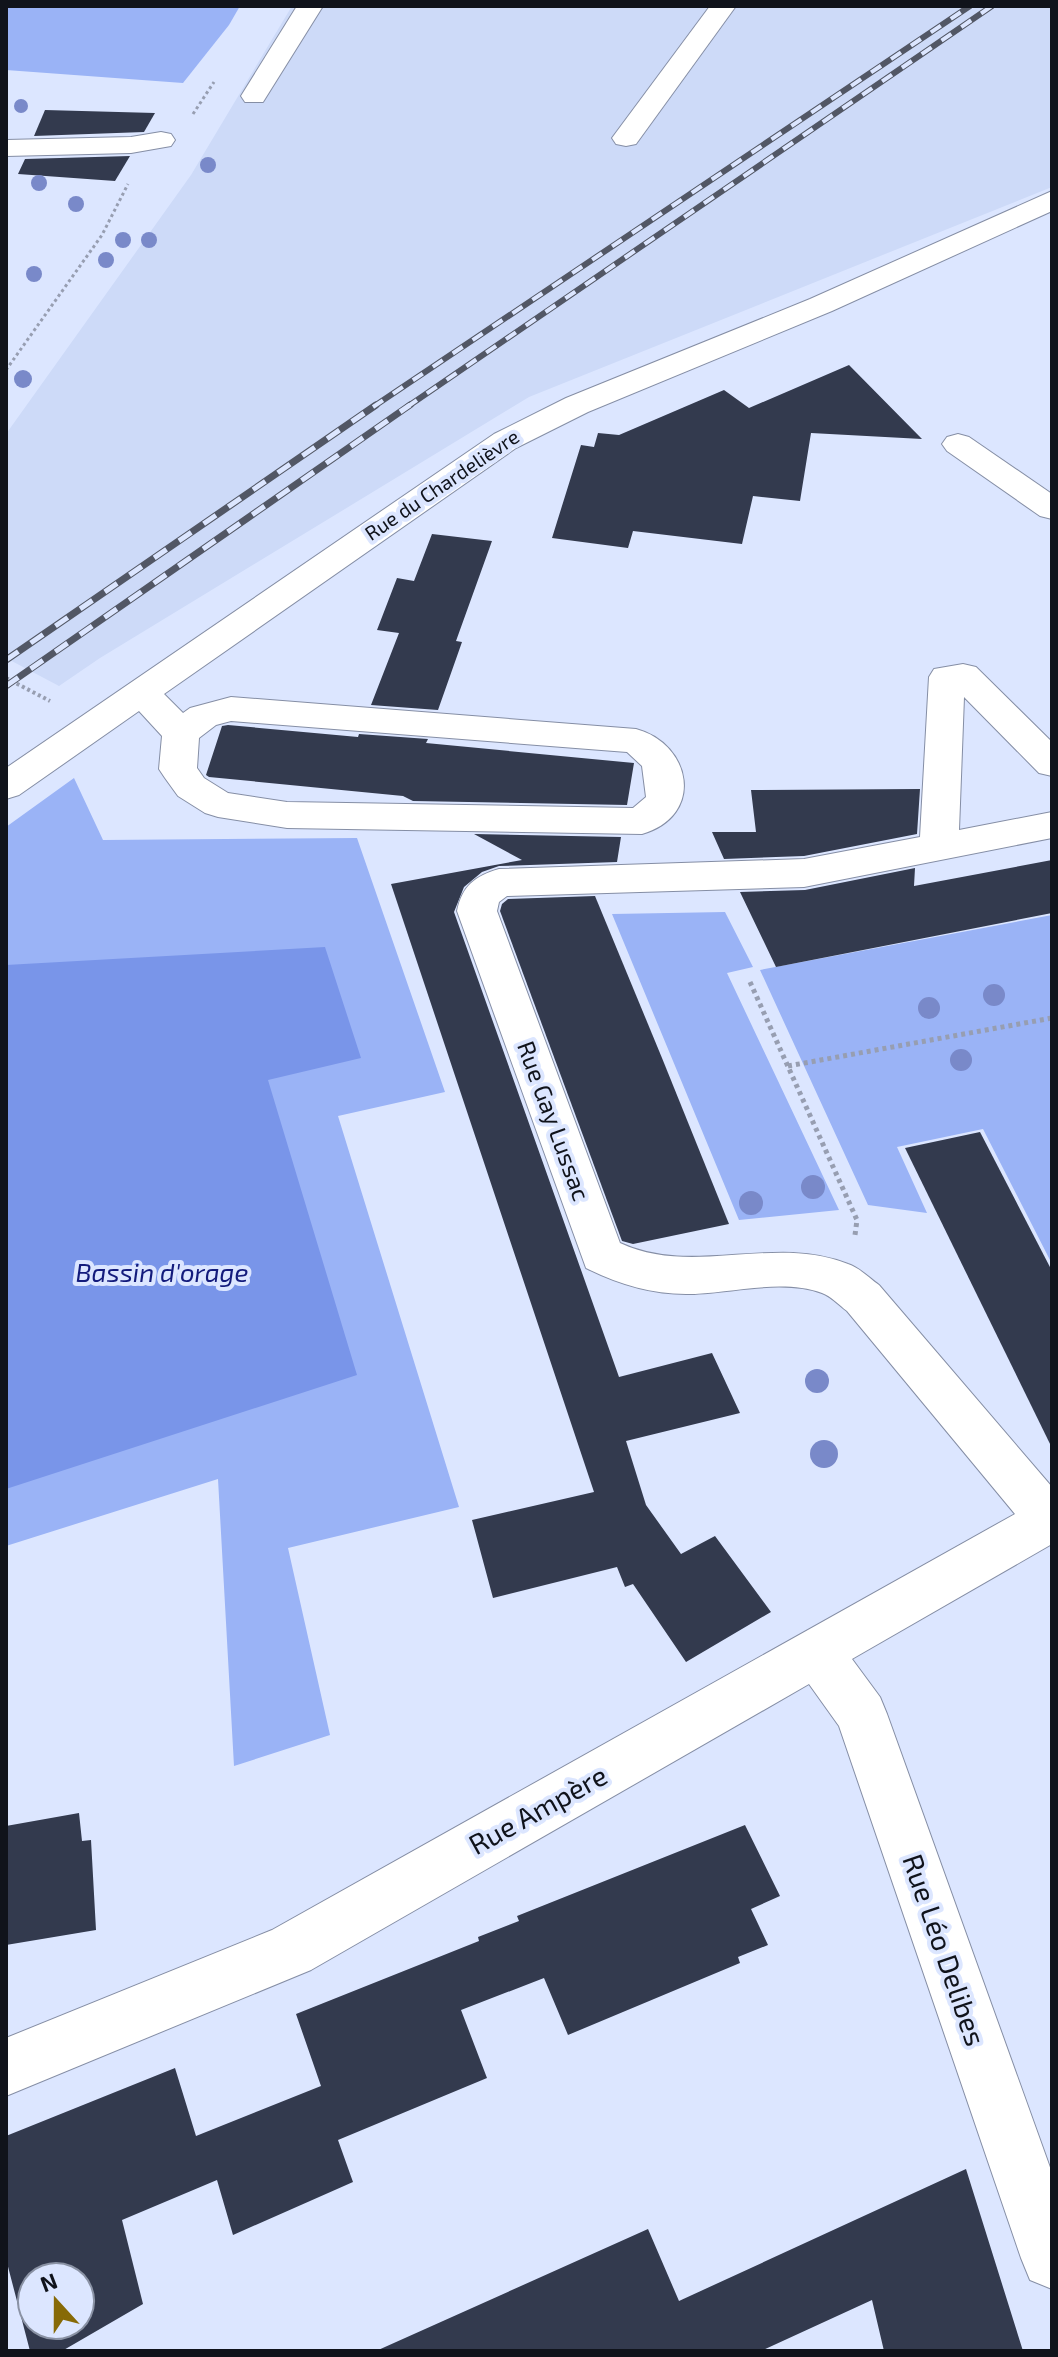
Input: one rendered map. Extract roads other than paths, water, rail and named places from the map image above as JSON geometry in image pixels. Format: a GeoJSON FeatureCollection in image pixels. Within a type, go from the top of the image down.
{"type":"FeatureCollection","features":[{"type":"Feature","properties":{"kind":"street"},"geometry":{"type":"LineString","coordinates":[[254,96],[310,6]]}},
{"type":"Feature","properties":{"kind":"street"},"geometry":{"type":"LineString","coordinates":[[626,138],[723,6]]}},
{"type":"Feature","properties":{"kind":"street"},"geometry":{"type":"LineString","coordinates":[[6,148],[131,145],[161,140]]}},
{"type":"Feature","properties":{"kind":"street","name":"Rue du Chardelièvre"},"geometry":{"type":"LineString","coordinates":[[6,786],[505,441],[577,405],[1052,200]]}},
{"type":"Feature","properties":{"kind":"street"},"geometry":{"type":"LineString","coordinates":[[958,444],[1052,509]]}},
{"type":"Feature","properties":{"kind":"street"},"geometry":{"type":"LineString","coordinates":[[939,847],[947,677],[963,675],[1052,764]]}},
{"type":"Feature","properties":{"kind":"street"},"geometry":{"type":"LineString","coordinates":[[140,691],[181,733],[178,769],[191,787],[218,804],[287,815],[642,821],[665,801],[663,771],[657,755],[636,741],[231,709],[203,716],[181,733]]}},
{"type":"Feature","properties":{"kind":"street","name":"Rue Gay Lussac"},"geometry":{"type":"LineString","coordinates":[[1051,1519],[863,1298],[835,1278],[802,1272],[662,1275],[622,1268],[602,1255],[477,911],[480,895],[499,883],[804,873],[1052,825]]}},
{"type":"Feature","properties":{"kind":"street","name":"Rue Ampère"},"geometry":{"type":"LineString","coordinates":[[6,2067],[291,1950],[1051,1519]]}},
{"type":"Feature","properties":{"kind":"street","name":"Rue Léo Delibes"},"geometry":{"type":"LineString","coordinates":[[817,1653],[861,1714],[1052,2258]]}},
{"type":"Feature","properties":{"kind":"water","name":"Bassin d'orage"},"geometry":{"type":"Polygon","coordinates":[[[325,947],[361,1058],[268,1080],[357,1375],[6,1489],[6,965],[325,947]]]}},
{"type":"Feature","properties":{"kind":"railway"},"geometry":{"type":"LineString","coordinates":[[373,407],[970,6]]}},
{"type":"Feature","properties":{"kind":"railway"},"geometry":{"type":"LineString","coordinates":[[407,407],[992,6]]}},
{"type":"Feature","properties":{"kind":"railway"},"geometry":{"type":"LineString","coordinates":[[6,660],[376,405]]}},
{"type":"Feature","properties":{"kind":"railway"},"geometry":{"type":"LineString","coordinates":[[6,686],[410,405]]}}]}
